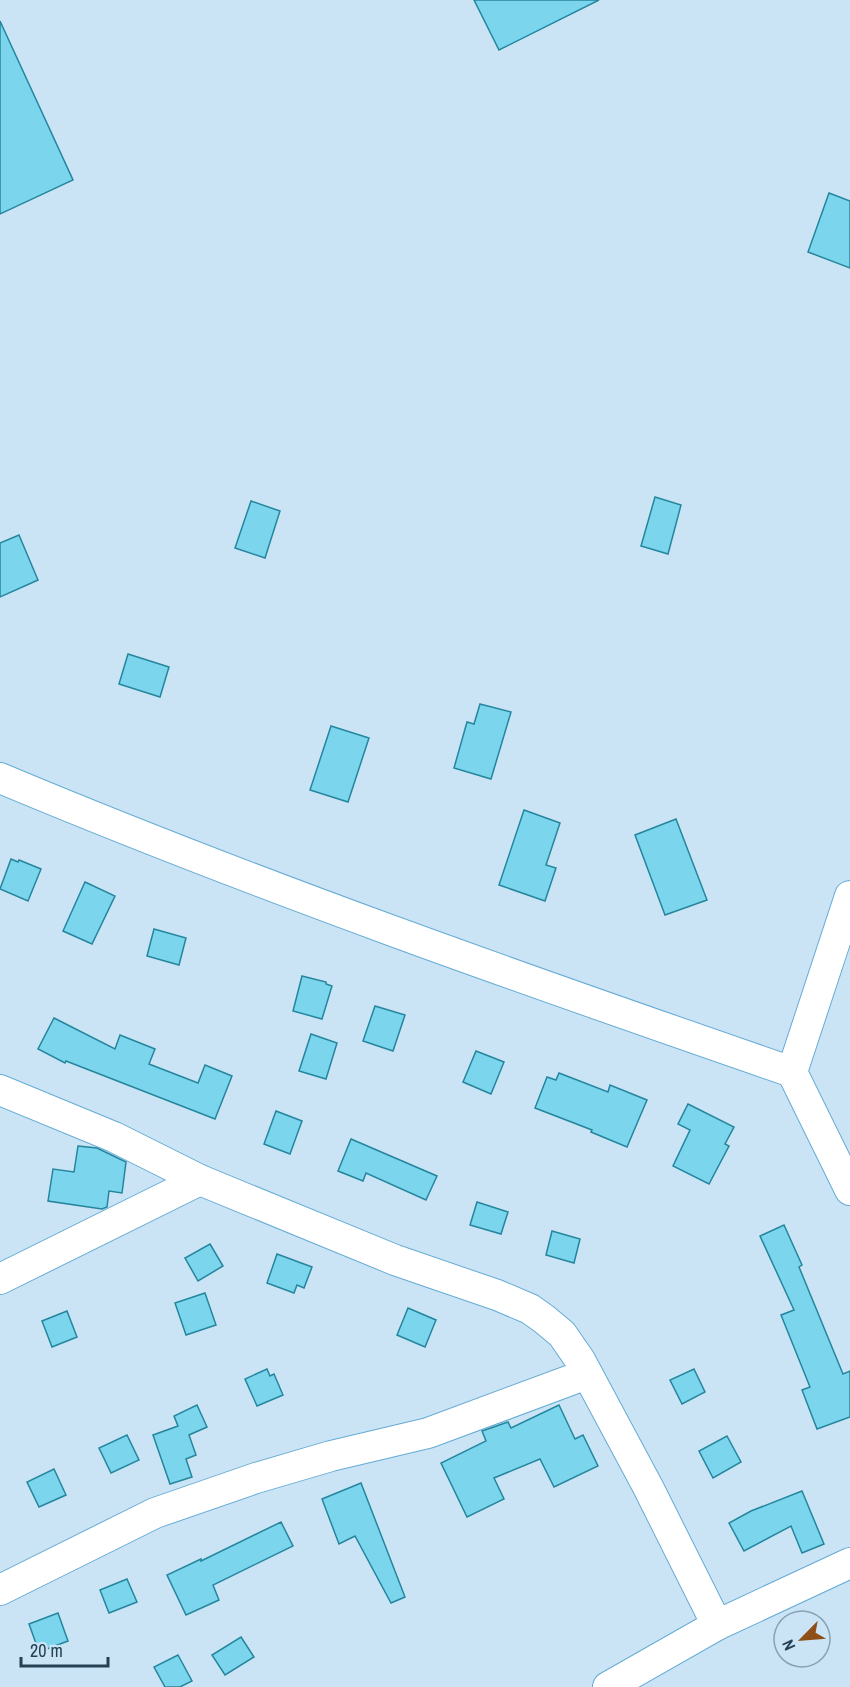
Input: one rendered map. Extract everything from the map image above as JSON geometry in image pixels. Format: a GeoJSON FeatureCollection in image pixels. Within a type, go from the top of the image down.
{"type":"FeatureCollection","features":[{"type":"Feature","properties":{"kind":"street"},"geometry":{"type":"LineString","coordinates":[[0,778],[90,816],[476,962],[792,1072]]}},
{"type":"Feature","properties":{"kind":"street"},"geometry":{"type":"LineString","coordinates":[[850,896],[792,1072],[850,1190]]}},
{"type":"Feature","properties":{"kind":"street"},"geometry":{"type":"LineString","coordinates":[[0,1090],[114,1137],[200,1180],[395,1260],[530,1309],[562,1334],[587,1374],[648,1486],[717,1625]]}},
{"type":"Feature","properties":{"kind":"street"},"geometry":{"type":"LineString","coordinates":[[0,1279],[200,1180]]}},
{"type":"Feature","properties":{"kind":"street"},"geometry":{"type":"LineString","coordinates":[[0,1590],[155,1514],[256,1478],[331,1456],[428,1433],[587,1374]]}},
{"type":"Feature","properties":{"kind":"street"},"geometry":{"type":"LineString","coordinates":[[608,1687],[717,1625],[850,1563]]}},
{"type":"Feature","properties":{"kind":"building"},"geometry":{"type":"Polygon","coordinates":[[[474,0],[599,0],[499,50],[474,0]]]}},
{"type":"Feature","properties":{"kind":"building"},"geometry":{"type":"Polygon","coordinates":[[[0,21],[73,180],[0,214],[0,21]]]}},
{"type":"Feature","properties":{"kind":"building"},"geometry":{"type":"Polygon","coordinates":[[[829,193],[850,201],[850,268],[808,252],[829,193]]]}},
{"type":"Feature","properties":{"kind":"building"},"geometry":{"type":"Polygon","coordinates":[[[655,497],[681,505],[668,554],[641,546],[655,497]]]}},
{"type":"Feature","properties":{"kind":"building"},"geometry":{"type":"Polygon","coordinates":[[[251,501],[280,511],[265,558],[235,548],[251,501]]]}},
{"type":"Feature","properties":{"kind":"building"},"geometry":{"type":"Polygon","coordinates":[[[19,535],[38,580],[0,597],[0,543],[19,535]]]}},
{"type":"Feature","properties":{"kind":"building"},"geometry":{"type":"Polygon","coordinates":[[[128,654],[169,667],[160,697],[119,684],[128,654]]]}},
{"type":"Feature","properties":{"kind":"building"},"geometry":{"type":"Polygon","coordinates":[[[480,704],[511,712],[491,779],[454,768],[467,722],[474,724],[480,704]]]}},
{"type":"Feature","properties":{"kind":"building"},"geometry":{"type":"Polygon","coordinates":[[[331,726],[369,738],[348,802],[310,790],[331,726]]]}},
{"type":"Feature","properties":{"kind":"building"},"geometry":{"type":"Polygon","coordinates":[[[524,810],[560,823],[546,865],[556,868],[545,901],[499,885],[524,810]]]}},
{"type":"Feature","properties":{"kind":"building"},"geometry":{"type":"Polygon","coordinates":[[[676,819],[707,900],[665,915],[635,835],[676,819]]]}},
{"type":"Feature","properties":{"kind":"building"},"geometry":{"type":"Polygon","coordinates":[[[11,859],[41,869],[28,901],[0,889],[11,859]]]}},
{"type":"Feature","properties":{"kind":"building"},"geometry":{"type":"Polygon","coordinates":[[[85,882],[115,896],[92,944],[63,931],[85,882]]]}},
{"type":"Feature","properties":{"kind":"building"},"geometry":{"type":"Polygon","coordinates":[[[154,929],[186,938],[179,965],[147,956],[154,929]]]}},
{"type":"Feature","properties":{"kind":"building"},"geometry":{"type":"Polygon","coordinates":[[[302,976],[326,982],[332,986],[322,1019],[293,1011],[302,976]]]}},
{"type":"Feature","properties":{"kind":"building"},"geometry":{"type":"Polygon","coordinates":[[[375,1006],[405,1015],[393,1051],[363,1041],[375,1006]]]}},
{"type":"Feature","properties":{"kind":"building"},"geometry":{"type":"Polygon","coordinates":[[[54,1018],[115,1049],[120,1035],[155,1049],[149,1064],[198,1083],[205,1065],[232,1076],[215,1119],[66,1061],[65,1063],[38,1049],[54,1018]]]}},
{"type":"Feature","properties":{"kind":"building"},"geometry":{"type":"Polygon","coordinates":[[[311,1034],[337,1043],[326,1079],[299,1071],[311,1034]]]}},
{"type":"Feature","properties":{"kind":"building"},"geometry":{"type":"Polygon","coordinates":[[[476,1051],[504,1062],[491,1094],[463,1082],[476,1051]]]}},
{"type":"Feature","properties":{"kind":"building"},"geometry":{"type":"Polygon","coordinates":[[[559,1073],[608,1092],[610,1085],[647,1100],[627,1147],[591,1132],[592,1130],[535,1108],[547,1077],[556,1080],[559,1073]]]}},
{"type":"Feature","properties":{"kind":"building"},"geometry":{"type":"Polygon","coordinates":[[[688,1104],[734,1127],[725,1144],[729,1146],[709,1184],[673,1166],[690,1130],[678,1124],[688,1104]]]}},
{"type":"Feature","properties":{"kind":"building"},"geometry":{"type":"Polygon","coordinates":[[[276,1111],[302,1121],[290,1154],[264,1144],[276,1111]]]}},
{"type":"Feature","properties":{"kind":"building"},"geometry":{"type":"Polygon","coordinates":[[[351,1139],[437,1176],[426,1200],[366,1173],[363,1181],[338,1171],[351,1139]]]}},
{"type":"Feature","properties":{"kind":"building"},"geometry":{"type":"Polygon","coordinates":[[[78,1146],[97,1148],[126,1162],[122,1193],[109,1191],[107,1207],[102,1209],[48,1201],[53,1169],[74,1172],[78,1146]]]}},
{"type":"Feature","properties":{"kind":"building"},"geometry":{"type":"Polygon","coordinates":[[[477,1202],[508,1212],[501,1234],[470,1225],[477,1202]]]}},
{"type":"Feature","properties":{"kind":"building"},"geometry":{"type":"Polygon","coordinates":[[[784,1225],[802,1265],[799,1267],[843,1374],[850,1371],[850,1417],[817,1429],[802,1390],[810,1387],[781,1315],[794,1310],[760,1236],[784,1225]]]}},
{"type":"Feature","properties":{"kind":"building"},"geometry":{"type":"Polygon","coordinates":[[[552,1231],[580,1239],[574,1263],[546,1255],[552,1231]]]}},
{"type":"Feature","properties":{"kind":"building"},"geometry":{"type":"Polygon","coordinates":[[[210,1244],[223,1266],[198,1281],[185,1258],[210,1244]]]}},
{"type":"Feature","properties":{"kind":"building"},"geometry":{"type":"Polygon","coordinates":[[[277,1254],[312,1267],[304,1288],[297,1285],[294,1293],[267,1283],[277,1254]]]}},
{"type":"Feature","properties":{"kind":"building"},"geometry":{"type":"Polygon","coordinates":[[[205,1293],[216,1325],[186,1335],[175,1303],[205,1293]]]}},
{"type":"Feature","properties":{"kind":"building"},"geometry":{"type":"Polygon","coordinates":[[[408,1308],[436,1320],[425,1347],[397,1335],[408,1308]]]}},
{"type":"Feature","properties":{"kind":"building"},"geometry":{"type":"Polygon","coordinates":[[[67,1311],[77,1337],[52,1347],[42,1321],[67,1311]]]}},
{"type":"Feature","properties":{"kind":"building"},"geometry":{"type":"Polygon","coordinates":[[[267,1369],[270,1376],[274,1374],[283,1395],[257,1406],[245,1379],[267,1369]]]}},
{"type":"Feature","properties":{"kind":"building"},"geometry":{"type":"Polygon","coordinates":[[[694,1369],[705,1392],[682,1404],[670,1380],[694,1369]]]}},
{"type":"Feature","properties":{"kind":"building"},"geometry":{"type":"Polygon","coordinates":[[[197,1405],[207,1427],[189,1435],[196,1455],[186,1459],[192,1477],[170,1484],[153,1435],[178,1426],[174,1416],[197,1405]]]}},
{"type":"Feature","properties":{"kind":"building"},"geometry":{"type":"Polygon","coordinates":[[[559,1405],[575,1439],[583,1435],[598,1466],[554,1487],[540,1459],[494,1478],[504,1499],[467,1517],[441,1463],[486,1441],[482,1431],[508,1422],[511,1428],[559,1405]]]}},
{"type":"Feature","properties":{"kind":"building"},"geometry":{"type":"Polygon","coordinates":[[[127,1435],[139,1460],[111,1473],[99,1448],[127,1435]]]}},
{"type":"Feature","properties":{"kind":"building"},"geometry":{"type":"Polygon","coordinates":[[[727,1436],[741,1462],[713,1478],[699,1451],[727,1436]]]}},
{"type":"Feature","properties":{"kind":"building"},"geometry":{"type":"Polygon","coordinates":[[[54,1469],[66,1495],[39,1507],[27,1482],[54,1469]]]}},
{"type":"Feature","properties":{"kind":"building"},"geometry":{"type":"Polygon","coordinates":[[[361,1483],[405,1597],[391,1603],[355,1536],[339,1544],[322,1499],[361,1483]]]}},
{"type":"Feature","properties":{"kind":"building"},"geometry":{"type":"Polygon","coordinates":[[[802,1491],[824,1544],[802,1553],[791,1526],[744,1551],[729,1523],[751,1511],[802,1491]]]}},
{"type":"Feature","properties":{"kind":"building"},"geometry":{"type":"Polygon","coordinates":[[[281,1522],[293,1546],[213,1585],[219,1600],[186,1615],[167,1575],[281,1522]]]}},
{"type":"Feature","properties":{"kind":"building"},"geometry":{"type":"Polygon","coordinates":[[[127,1579],[137,1602],[109,1613],[100,1590],[127,1579]]]}},
{"type":"Feature","properties":{"kind":"building"},"geometry":{"type":"Polygon","coordinates":[[[58,1613],[68,1641],[39,1652],[29,1624],[58,1613]]]}},
{"type":"Feature","properties":{"kind":"building"},"geometry":{"type":"Polygon","coordinates":[[[241,1637],[254,1657],[225,1675],[212,1655],[241,1637]]]}},
{"type":"Feature","properties":{"kind":"building"},"geometry":{"type":"Polygon","coordinates":[[[178,1655],[192,1681],[180,1687],[165,1687],[154,1667],[178,1655]]]}}]}
